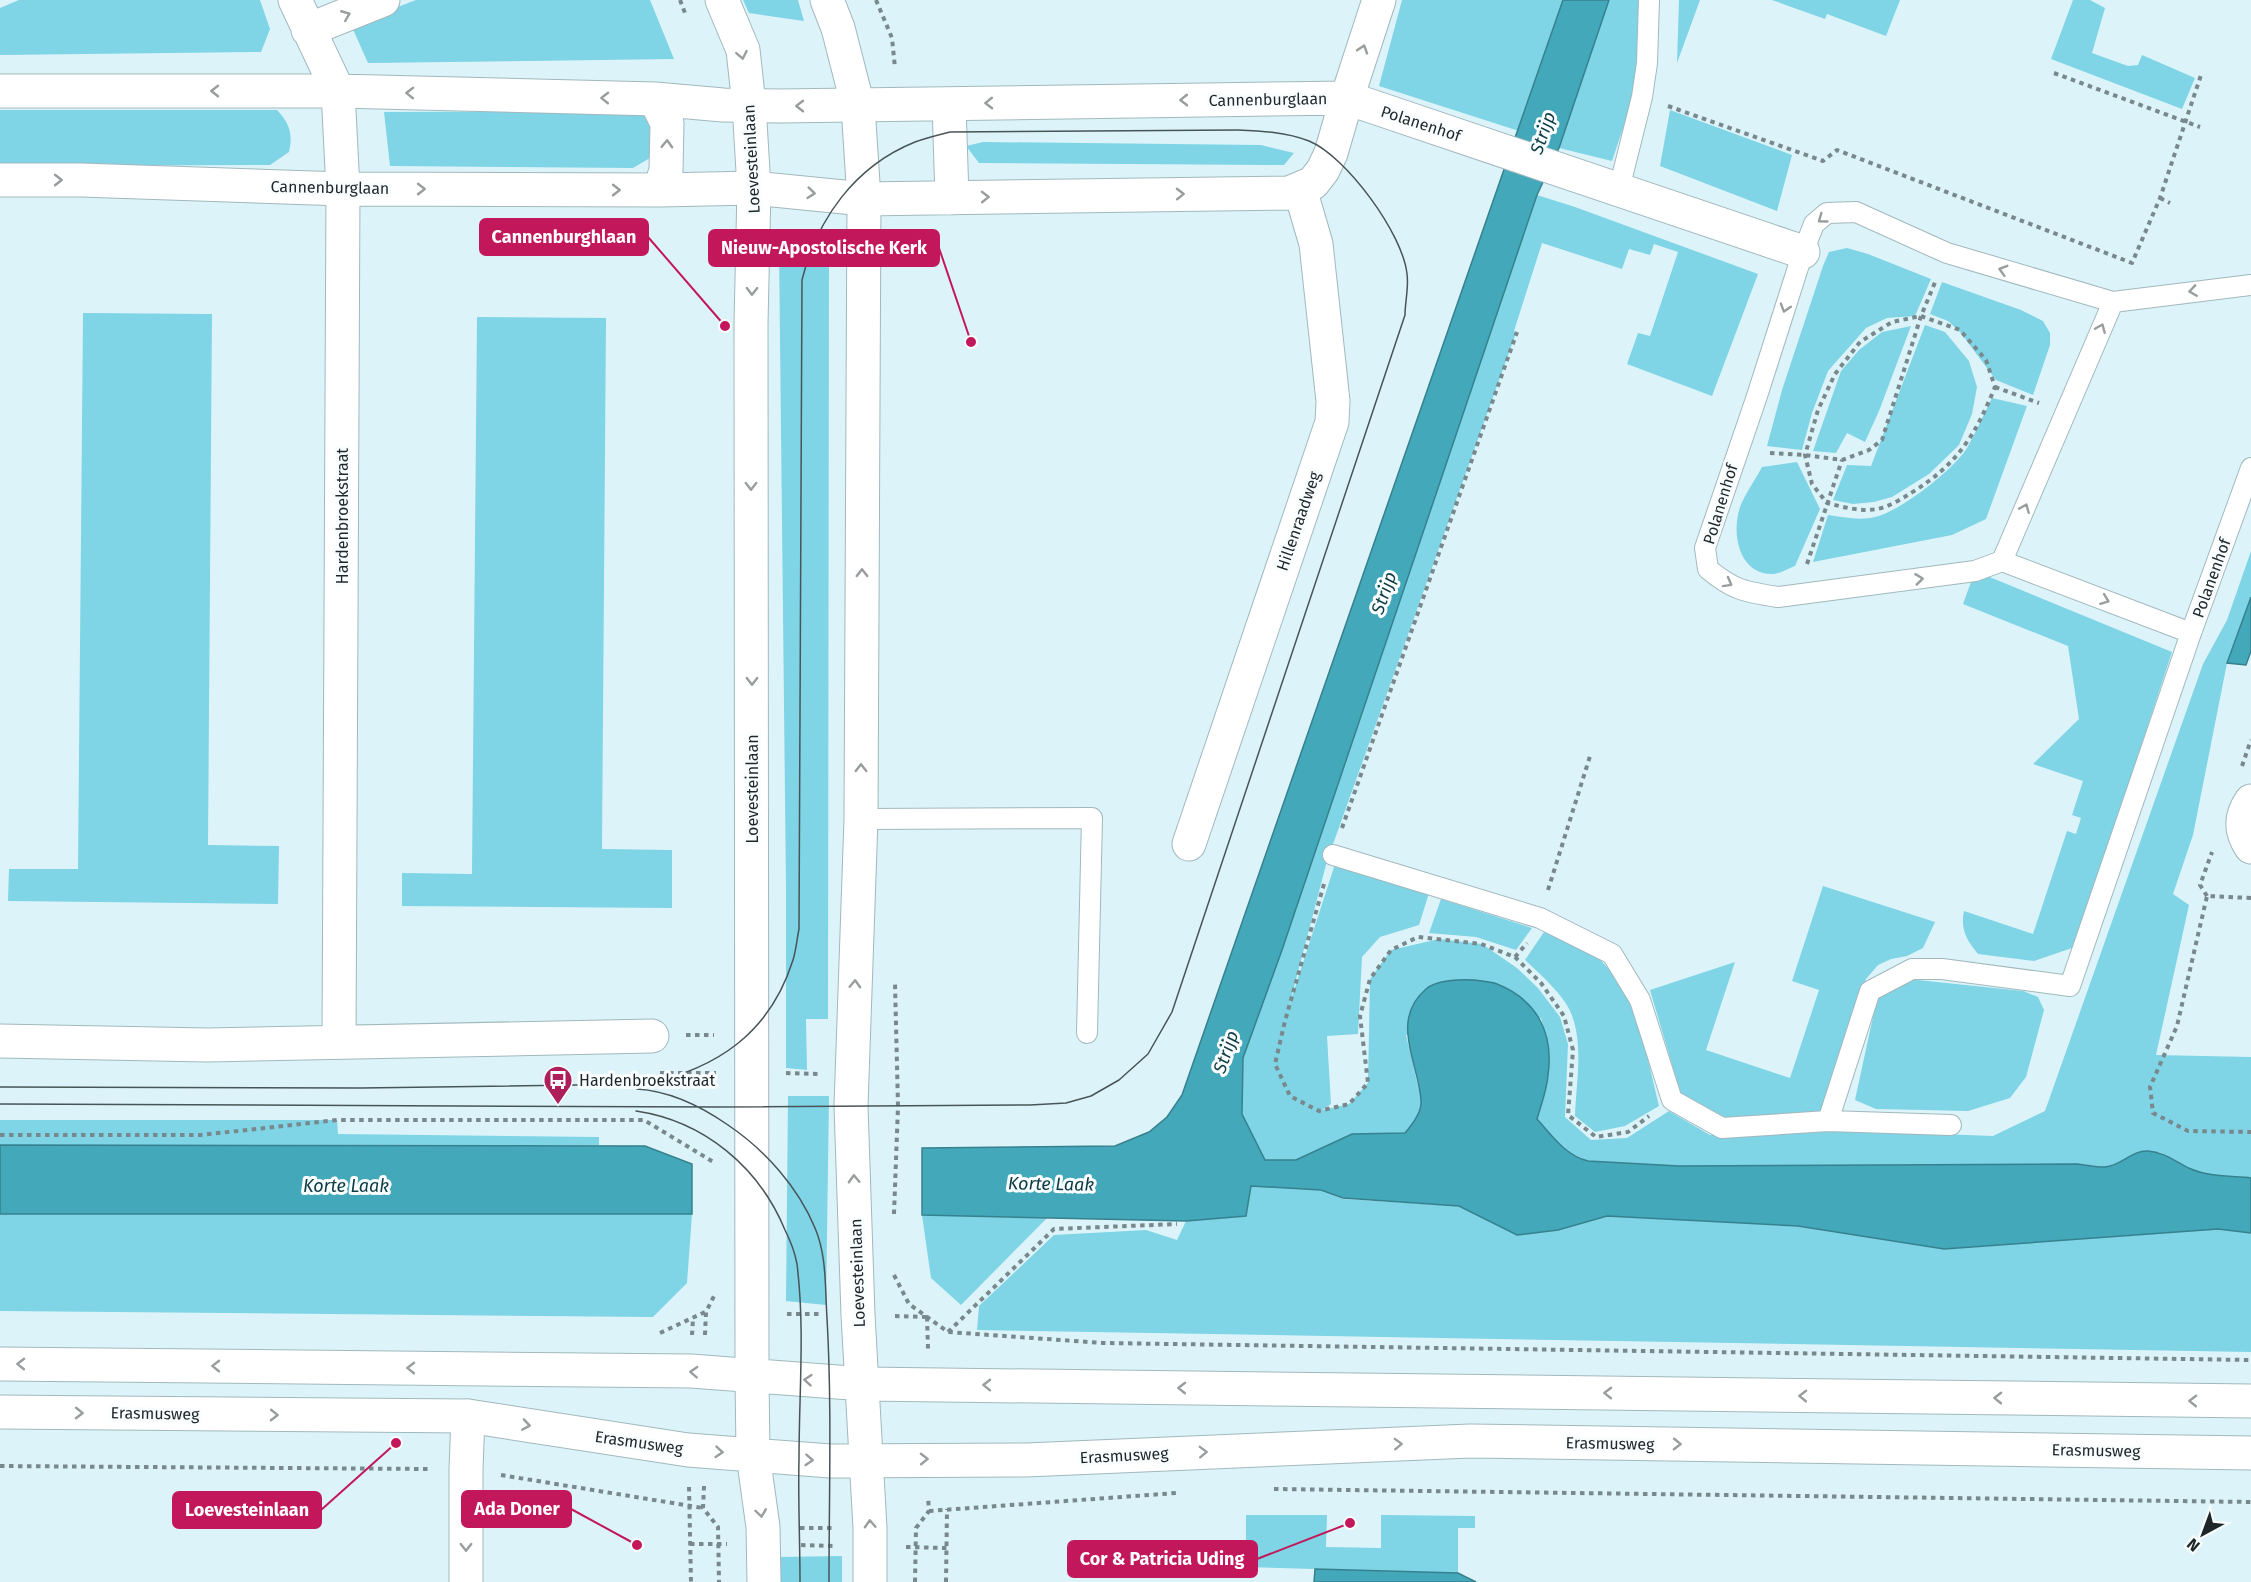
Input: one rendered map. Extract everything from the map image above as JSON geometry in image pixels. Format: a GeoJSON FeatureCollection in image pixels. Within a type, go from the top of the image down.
{"type":"FeatureCollection","features":[{"type":"Feature","properties":{"kind":"street","name":"Hardenbroekstraat"},"geometry":{"type":"LineString","coordinates":[[295,0],[338,91],[343,189],[339,1042]]}},
{"type":"Feature","properties":{"kind":"street"},"geometry":{"type":"LineString","coordinates":[[308,30],[383,0]]}},
{"type":"Feature","properties":{"kind":"street","name":"Loevesteinlaan"},"geometry":{"type":"LineString","coordinates":[[722,0],[743,50],[754,188],[751,324],[752,1376],[753,1455],[763,1536],[764,1582]]}},
{"type":"Feature","properties":{"kind":"street","name":"Loevesteinlaan"},"geometry":{"type":"LineString","coordinates":[[827,0],[838,28],[858,106],[864,199],[861,819],[851,1106],[858,1315],[864,1384],[871,1537],[870,1582]]}},
{"type":"Feature","properties":{"kind":"street"},"geometry":{"type":"LineString","coordinates":[[1347,98],[1380,0]]}},
{"type":"Feature","properties":{"kind":"street","name":"Cannenburglaan"},"geometry":{"type":"LineString","coordinates":[[0,91],[338,91],[655,99],[749,105],[858,106],[1347,98],[1332,153],[1323,170],[1313,183],[1289,193],[864,199],[754,188],[343,189],[81,180],[0,180]]}},
{"type":"Feature","properties":{"kind":"street","name":"Polanenhof"},"geometry":{"type":"LineString","coordinates":[[1347,98],[1803,252]]}},
{"type":"Feature","properties":{"kind":"street"},"geometry":{"type":"LineString","coordinates":[[655,99],[667,123],[666,171],[659,190]]}},
{"type":"Feature","properties":{"kind":"street"},"geometry":{"type":"LineString","coordinates":[[949,104],[952,198]]}},
{"type":"Feature","properties":{"kind":"street","name":"Hillenraadweg"},"geometry":{"type":"LineString","coordinates":[[1190,844],[1332,422],[1333,401],[1316,244],[1300,189]]}},
{"type":"Feature","properties":{"kind":"street"},"geometry":{"type":"LineString","coordinates":[[2251,801],[2244,811],[2241,826],[2251,847]]}},
{"type":"Feature","properties":{"kind":"street"},"geometry":{"type":"LineString","coordinates":[[0,1041],[208,1045],[652,1036]]}},
{"type":"Feature","properties":{"kind":"street"},"geometry":{"type":"LineString","coordinates":[[0,1364],[691,1371],[864,1384],[2251,1401]]}},
{"type":"Feature","properties":{"kind":"street","name":"Erasmusweg"},"geometry":{"type":"LineString","coordinates":[[0,1412],[468,1416],[670,1447],[830,1461],[1026,1460],[1470,1441],[2251,1453]]}},
{"type":"Feature","properties":{"kind":"street"},"geometry":{"type":"LineString","coordinates":[[466,1582],[468,1416]]}},
{"type":"Feature","properties":{"kind":"lane"},"geometry":{"type":"LineString","coordinates":[[1619,189],[1642,97],[1647,63],[1649,0]]}},
{"type":"Feature","properties":{"kind":"lane","name":"Polanenhof"},"geometry":{"type":"LineString","coordinates":[[2251,285],[2112,302],[1947,254],[1856,212],[1827,213],[1814,224],[1803,252],[1757,396],[1736,452],[1705,548],[1708,569],[1726,584],[1748,592],[1778,597],[1975,572],[2002,561],[2192,633],[2251,468]]}},
{"type":"Feature","properties":{"kind":"lane"},"geometry":{"type":"LineString","coordinates":[[2002,561],[2112,302]]}},
{"type":"Feature","properties":{"kind":"lane"},"geometry":{"type":"LineString","coordinates":[[1828,1121],[1870,991],[1911,969],[1942,969],[2070,986],[2192,633]]}},
{"type":"Feature","properties":{"kind":"lane"},"geometry":{"type":"LineString","coordinates":[[861,819],[1092,818],[1086,1033]]}},
{"type":"Feature","properties":{"kind":"lane"},"geometry":{"type":"LineString","coordinates":[[1333,855],[1540,918],[1612,954],[1641,1000],[1672,1100],[1722,1128],[1828,1121],[1951,1125]]}},
{"type":"Feature","properties":{"kind":"path"},"geometry":{"type":"LineString","coordinates":[[1642,97],[1823,160],[1838,150],[2132,263],[2160,198],[2202,72]]}},
{"type":"Feature","properties":{"kind":"path"},"geometry":{"type":"LineString","coordinates":[[2054,74],[2200,127]]}},
{"type":"Feature","properties":{"kind":"path"},"geometry":{"type":"LineString","coordinates":[[2160,198],[2170,203]]}},
{"type":"Feature","properties":{"kind":"path"},"geometry":{"type":"LineString","coordinates":[[1736,452],[1806,455],[1842,460],[1869,450],[1882,440],[1921,316],[1947,254]]}},
{"type":"Feature","properties":{"kind":"path"},"geometry":{"type":"LineString","coordinates":[[1921,316],[1960,330],[1986,360],[1995,387],[1982,418],[1960,453],[1931,481],[1902,499],[1878,509],[1854,509],[1827,503],[1812,484],[1806,455],[1818,410],[1836,374],[1860,342],[1892,322],[1921,316]]}},
{"type":"Feature","properties":{"kind":"path"},"geometry":{"type":"LineString","coordinates":[[1995,387],[2066,412]]}},
{"type":"Feature","properties":{"kind":"path"},"geometry":{"type":"LineString","coordinates":[[1797,595],[1842,460]]}},
{"type":"Feature","properties":{"kind":"path"},"geometry":{"type":"LineString","coordinates":[[1515,957],[1536,933],[1591,753]]}},
{"type":"Feature","properties":{"kind":"path"},"geometry":{"type":"LineString","coordinates":[[2251,898],[2207,896],[2177,1026],[2150,1087],[2152,1113],[2188,1131],[2251,1132]]}},
{"type":"Feature","properties":{"kind":"path"},"geometry":{"type":"LineString","coordinates":[[0,1135],[201,1135],[337,1119],[644,1120],[718,1165]]}},
{"type":"Feature","properties":{"kind":"path"},"geometry":{"type":"LineString","coordinates":[[948,1332],[1054,1229],[1177,1224]]}},
{"type":"Feature","properties":{"kind":"path"},"geometry":{"type":"LineString","coordinates":[[706,1312],[927,1317],[948,1332],[1103,1343],[2251,1360]]}},
{"type":"Feature","properties":{"kind":"path"},"geometry":{"type":"LineString","coordinates":[[0,1466],[466,1469],[703,1508]]}},
{"type":"Feature","properties":{"kind":"path"},"geometry":{"type":"LineString","coordinates":[[1263,1489],[2251,1502]]}},
{"type":"Feature","properties":{"kind":"path"},"geometry":{"type":"LineString","coordinates":[[915,1582],[916,1528],[929,1510],[1182,1493]]}},
{"type":"Feature","properties":{"kind":"path"},"geometry":{"type":"LineString","coordinates":[[946,1582],[947,1509]]}},
{"type":"Feature","properties":{"kind":"path"},"geometry":{"type":"LineString","coordinates":[[718,1527],[763,1536],[871,1537],[915,1547],[947,1548]]}},
{"type":"Feature","properties":{"kind":"path"},"geometry":{"type":"LineString","coordinates":[[690,1544],[763,1536],[871,1537],[916,1528]]}},
{"type":"Feature","properties":{"kind":"shaded area"},"geometry":{"type":"Polygon","coordinates":[[[19,0],[260,0],[270,29],[261,52],[0,55],[0,8],[19,0]]]}},
{"type":"Feature","properties":{"kind":"shaded area"},"geometry":{"type":"Polygon","coordinates":[[[416,0],[650,0],[674,59],[368,63],[351,25],[416,0]]]}},
{"type":"Feature","properties":{"kind":"shaded area"},"geometry":{"type":"Polygon","coordinates":[[[743,0],[798,0],[804,21],[749,13],[743,0]]]}},
{"type":"Feature","properties":{"kind":"shaded area"},"geometry":{"type":"Polygon","coordinates":[[[1402,0],[1563,0],[1519,131],[1379,86],[1402,0]]]}},
{"type":"Feature","properties":{"kind":"shaded area"},"geometry":{"type":"Polygon","coordinates":[[[1609,0],[1640,0],[1638,62],[1634,95],[1612,161],[1559,148],[1609,0]]]}},
{"type":"Feature","properties":{"kind":"shaded area"},"geometry":{"type":"Polygon","coordinates":[[[1679,0],[1700,0],[1677,63],[1679,0]]]}},
{"type":"Feature","properties":{"kind":"shaded area"},"geometry":{"type":"Polygon","coordinates":[[[1772,0],[1900,0],[1886,36],[1827,14],[1825,19],[1772,0]]]}},
{"type":"Feature","properties":{"kind":"shaded area"},"geometry":{"type":"Polygon","coordinates":[[[2073,0],[2090,0],[2105,8],[2092,53],[2128,66],[2138,65],[2142,55],[2195,78],[2182,109],[2051,59],[2073,0]]]}},
{"type":"Feature","properties":{"kind":"shaded area"},"geometry":{"type":"Polygon","coordinates":[[[0,110],[277,110],[289,130],[290,146],[289,152],[270,165],[0,166],[0,110]]]}},
{"type":"Feature","properties":{"kind":"shaded area"},"geometry":{"type":"Polygon","coordinates":[[[1670,110],[1792,155],[1777,211],[1660,166],[1670,110]]]}},
{"type":"Feature","properties":{"kind":"shaded area"},"geometry":{"type":"Polygon","coordinates":[[[630,111],[647,117],[658,137],[650,158],[633,168],[390,166],[384,112],[630,111]]]}},
{"type":"Feature","properties":{"kind":"shaded area"},"geometry":{"type":"Polygon","coordinates":[[[983,142],[1261,145],[1294,153],[1284,165],[979,163],[966,146],[983,142]]]}},
{"type":"Feature","properties":{"kind":"shaded area"},"geometry":{"type":"Polygon","coordinates":[[[1537,195],[1758,274],[1712,396],[1627,364],[1638,333],[1650,336],[1678,252],[1654,244],[1650,255],[1629,249],[1622,269],[1542,243],[1514,331],[1516,333],[1327,861],[1289,1006],[1335,864],[1429,893],[1419,925],[1380,937],[1362,957],[1358,1034],[1327,1036],[1331,1104],[1322,1110],[1349,1104],[1368,1083],[1370,979],[1391,950],[1439,939],[1482,944],[1517,968],[1538,988],[1560,1017],[1568,1044],[1565,1117],[1591,1140],[1627,1138],[1669,1111],[1710,1135],[1832,1130],[1993,1136],[2045,1111],[2203,664],[2227,620],[2251,551],[2251,597],[2227,663],[2193,835],[2173,894],[2189,905],[2156,1055],[2251,1057],[2251,1178],[2213,1175],[2193,1170],[2161,1153],[2150,1151],[2136,1153],[2106,1167],[2077,1164],[1679,1166],[1588,1161],[1566,1150],[1537,1119],[1548,1076],[1549,1050],[1541,1018],[1406,1035],[1422,1103],[1414,1123],[1405,1133],[1352,1134],[1296,1160],[1265,1160],[1242,1114],[1243,1058],[1282,950],[1537,195]]]}},
{"type":"Feature","properties":{"kind":"shaded area"},"geometry":{"type":"Polygon","coordinates":[[[779,247],[829,247],[828,1019],[806,1019],[807,1070],[786,1068],[779,247]]]}},
{"type":"Feature","properties":{"kind":"shaded area"},"geometry":{"type":"Polygon","coordinates":[[[1847,248],[1931,279],[1915,316],[1887,318],[1866,328],[1828,371],[1812,413],[1802,450],[1767,446],[1782,390],[1823,266],[1829,252],[1847,248]]]}},
{"type":"Feature","properties":{"kind":"shaded area"},"geometry":{"type":"Polygon","coordinates":[[[1942,282],[2021,310],[2043,321],[2050,333],[2050,345],[2033,395],[1996,380],[1960,332],[1948,321],[1930,314],[1942,282]]]}},
{"type":"Feature","properties":{"kind":"shaded area"},"geometry":{"type":"Polygon","coordinates":[[[83,313],[212,314],[208,845],[279,846],[278,904],[8,901],[9,869],[78,869],[83,313]]]}},
{"type":"Feature","properties":{"kind":"shaded area"},"geometry":{"type":"Polygon","coordinates":[[[477,317],[606,318],[602,849],[672,850],[672,908],[402,906],[402,873],[472,874],[477,317]]]}},
{"type":"Feature","properties":{"kind":"shaded area"},"geometry":{"type":"Polygon","coordinates":[[[1925,325],[1945,332],[1969,361],[1977,387],[1972,414],[1959,445],[1929,474],[1892,497],[1853,504],[1833,500],[1847,465],[1871,466],[1925,325]]]}},
{"type":"Feature","properties":{"kind":"shaded area"},"geometry":{"type":"Polygon","coordinates":[[[1911,326],[1865,442],[1847,433],[1836,453],[1813,451],[1841,371],[1859,350],[1882,332],[1911,326]]]}},
{"type":"Feature","properties":{"kind":"shaded area"},"geometry":{"type":"Polygon","coordinates":[[[1992,398],[2027,406],[1986,519],[1952,535],[1813,562],[1828,515],[1863,519],[1875,517],[1912,498],[1939,478],[1960,457],[1967,448],[1992,398]]]}},
{"type":"Feature","properties":{"kind":"shaded area"},"geometry":{"type":"Polygon","coordinates":[[[1797,462],[1820,509],[1795,566],[1776,574],[1761,573],[1752,568],[1740,551],[1737,518],[1740,507],[1762,467],[1797,462]]]}},
{"type":"Feature","properties":{"kind":"shaded area"},"geometry":{"type":"Polygon","coordinates":[[[1975,571],[2172,652],[2075,947],[2034,961],[1978,954],[1965,934],[1963,917],[1964,911],[2033,934],[2067,831],[2076,834],[2081,818],[2072,815],[2083,781],[2033,764],[2079,719],[2068,646],[1963,604],[1975,571]]]}},
{"type":"Feature","properties":{"kind":"shaded area"},"geometry":{"type":"Polygon","coordinates":[[[1823,886],[1935,922],[1923,948],[1907,956],[1891,959],[1878,965],[1866,979],[1824,1111],[1731,1123],[1681,1095],[1650,990],[1735,962],[1706,1050],[1790,1078],[1819,990],[1792,981],[1823,886]]]}},
{"type":"Feature","properties":{"kind":"shaded area"},"geometry":{"type":"Polygon","coordinates":[[[1441,899],[1532,928],[1516,950],[1476,937],[1429,933],[1441,899]]]}},
{"type":"Feature","properties":{"kind":"shaded area"},"geometry":{"type":"Polygon","coordinates":[[[1544,932],[1578,945],[1595,955],[1621,987],[1630,1005],[1644,1045],[1659,1106],[1625,1126],[1595,1132],[1575,1116],[1578,1051],[1575,1025],[1563,999],[1525,960],[1544,932]]]}},
{"type":"Feature","properties":{"kind":"shaded area"},"geometry":{"type":"Polygon","coordinates":[[[1908,979],[2023,991],[2038,997],[2044,1010],[2026,1077],[2010,1098],[1968,1111],[1876,1109],[1855,1100],[1878,994],[1908,979]]]}},
{"type":"Feature","properties":{"kind":"shaded area"},"geometry":{"type":"Polygon","coordinates":[[[788,1096],[829,1096],[826,1305],[786,1301],[788,1096]]]}},
{"type":"Feature","properties":{"kind":"shaded area"},"geometry":{"type":"Polygon","coordinates":[[[0,1120],[337,1120],[338,1134],[599,1137],[599,1145],[0,1145],[0,1120]]]}},
{"type":"Feature","properties":{"kind":"shaded area"},"geometry":{"type":"Polygon","coordinates":[[[1251,1186],[1321,1190],[1343,1199],[1459,1206],[1517,1235],[1558,1230],[1607,1216],[1798,1226],[1944,1249],[2218,1229],[2251,1233],[2251,1352],[977,1330],[979,1306],[1054,1235],[1146,1230],[1177,1240],[1186,1221],[1246,1216],[1251,1186]]]}},
{"type":"Feature","properties":{"kind":"shaded area"},"geometry":{"type":"Polygon","coordinates":[[[0,1214],[692,1214],[687,1283],[653,1317],[0,1311],[0,1214]]]}},
{"type":"Feature","properties":{"kind":"shaded area"},"geometry":{"type":"Polygon","coordinates":[[[922,1215],[1048,1217],[961,1305],[931,1278],[922,1215]]]}},
{"type":"Feature","properties":{"kind":"shaded area"},"geometry":{"type":"Polygon","coordinates":[[[1246,1515],[1327,1515],[1326,1547],[1381,1548],[1381,1515],[1475,1516],[1475,1528],[1458,1528],[1458,1573],[1246,1567],[1246,1515]]]}},
{"type":"Feature","properties":{"kind":"shaded area"},"geometry":{"type":"Polygon","coordinates":[[[842,1556],[842,1582],[780,1582],[780,1557],[842,1556]]]}},
{"type":"Feature","properties":{"kind":"water"},"geometry":{"type":"Polygon","coordinates":[[[1563,0],[1609,0],[1559,148],[1537,195],[1282,950],[1243,1058],[1242,1114],[1265,1160],[1296,1160],[1352,1134],[1405,1133],[1416,1118],[1421,1105],[1408,1028],[1409,1015],[1415,1001],[1430,986],[1456,980],[1474,980],[1494,983],[1511,991],[1523,999],[1540,1020],[1548,1045],[1549,1060],[1546,1086],[1537,1119],[1573,1155],[1588,1161],[1679,1166],[2077,1164],[2105,1167],[2142,1151],[2148,1151],[2165,1156],[2198,1172],[2251,1178],[2251,1233],[2218,1229],[1944,1249],[1798,1226],[1607,1216],[1558,1230],[1517,1235],[1459,1206],[1343,1198],[1321,1190],[1251,1186],[1246,1216],[1186,1221],[922,1215],[922,1148],[1115,1146],[1149,1132],[1167,1117],[1182,1095],[1563,0]]]}},
{"type":"Feature","properties":{"kind":"water"},"geometry":{"type":"Polygon","coordinates":[[[2251,597],[2251,651],[2246,665],[2227,663],[2251,597]]]}},
{"type":"Feature","properties":{"kind":"water","name":"Korte Laak"},"geometry":{"type":"Polygon","coordinates":[[[0,1145],[645,1146],[692,1164],[692,1214],[0,1214],[0,1145]]]}},
{"type":"Feature","properties":{"kind":"water"},"geometry":{"type":"Polygon","coordinates":[[[1315,1569],[1458,1573],[1476,1582],[1314,1582],[1315,1569]]]}},
{"type":"Feature","properties":{"kind":"tram line"},"geometry":{"type":"LineString","coordinates":[[0,1087],[361,1088],[645,1084],[695,1069],[717,1057],[737,1044],[770,1008],[783,986],[793,960],[799,929],[802,280],[818,236],[842,197],[874,165],[894,152],[915,142],[950,132],[1237,130],[1291,136],[1309,141],[1324,149],[1355,179],[1384,218],[1403,257],[1407,274],[1405,315],[1172,1012],[1148,1054],[1119,1080],[1091,1096],[1066,1103],[1030,1105],[717,1107],[0,1104]]}},
{"type":"Feature","properties":{"kind":"tram line"},"geometry":{"type":"LineString","coordinates":[[637,1089],[649,1090],[685,1101],[718,1118],[742,1135],[779,1170],[790,1184],[815,1228],[824,1261],[829,1351],[829,1582]]}},
{"type":"Feature","properties":{"kind":"tram line"},"geometry":{"type":"LineString","coordinates":[[636,1111],[661,1116],[684,1125],[706,1136],[726,1151],[760,1186],[774,1207],[792,1247],[797,1264],[801,1313],[800,1582]]}},
{"type":"Feature","properties":{"kind":"place","name":"Cannenburghlaan"},"geometry":{"type":"Point","coordinates":[725,326]}},
{"type":"Feature","properties":{"kind":"place","name":"Nieuw-Apostolische Kerk"},"geometry":{"type":"Point","coordinates":[971,342]}},
{"type":"Feature","properties":{"kind":"place","name":"Hardenbroekstraat"},"geometry":{"type":"Point","coordinates":[558,1106]}},
{"type":"Feature","properties":{"kind":"place","name":"Loevesteinlaan"},"geometry":{"type":"Point","coordinates":[396,1443]}},
{"type":"Feature","properties":{"kind":"place","name":"Cor & Patricia Uding"},"geometry":{"type":"Point","coordinates":[1350,1523]}},
{"type":"Feature","properties":{"kind":"place","name":"Ada Doner"},"geometry":{"type":"Point","coordinates":[637,1545]}},
{"type":"Feature","properties":{"kind":"water label","name":"Strijp"},"geometry":{"type":"Point","coordinates":[1543,133]}},
{"type":"Feature","properties":{"kind":"water label","name":"Strijp"},"geometry":{"type":"Point","coordinates":[1384,593]}},
{"type":"Feature","properties":{"kind":"water label","name":"Strijp"},"geometry":{"type":"Point","coordinates":[1226,1052]}}]}
